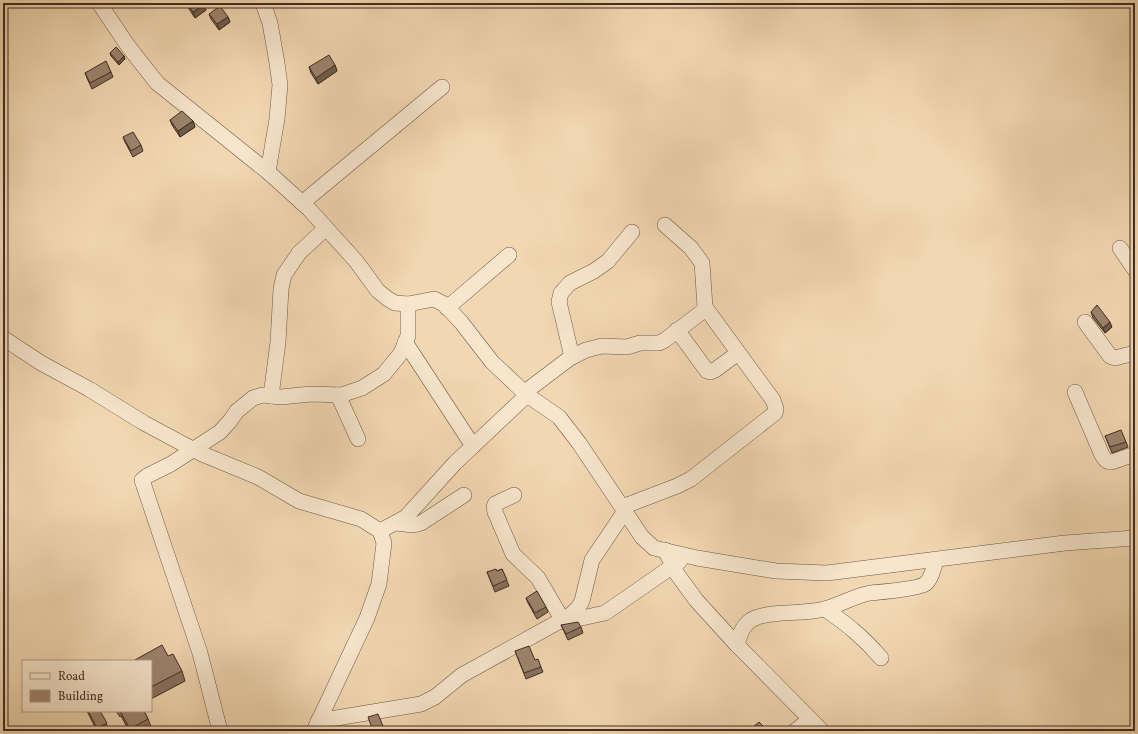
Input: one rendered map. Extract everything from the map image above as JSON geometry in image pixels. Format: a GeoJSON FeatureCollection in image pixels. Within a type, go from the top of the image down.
{"type":"FeatureCollection","features":[{"type":"Feature","properties":{"kind":"street"},"geometry":{"type":"LineString","coordinates":[[99,3],[128,46],[157,83],[268,172],[302,203],[356,261],[378,291],[388,299],[395,302],[408,304],[434,300],[444,304],[461,322],[492,362],[526,393],[559,417],[579,443],[642,537],[654,548],[688,556],[776,571],[827,573],[1065,543],[1135,538]]}},
{"type":"Feature","properties":{"kind":"street"},"geometry":{"type":"LineString","coordinates":[[263,3],[270,23],[280,85],[277,119],[268,172]]}},
{"type":"Feature","properties":{"kind":"street"},"geometry":{"type":"LineString","coordinates":[[302,203],[442,87]]}},
{"type":"Feature","properties":{"kind":"street"},"geometry":{"type":"LineString","coordinates":[[380,531],[406,517],[455,463],[526,393],[572,357],[586,350],[602,346],[627,347],[640,343],[659,343],[703,311],[702,263],[691,248],[665,225]]}},
{"type":"Feature","properties":{"kind":"street"},"geometry":{"type":"LineString","coordinates":[[271,396],[278,342],[281,289],[284,275],[299,253],[326,228]]}},
{"type":"Feature","properties":{"kind":"street"},"geometry":{"type":"LineString","coordinates":[[572,357],[559,302],[561,293],[564,288],[594,271],[608,261],[632,232]]}},
{"type":"Feature","properties":{"kind":"street"},"geometry":{"type":"LineString","coordinates":[[1120,248],[1135,270]]}},
{"type":"Feature","properties":{"kind":"street"},"geometry":{"type":"LineString","coordinates":[[447,308],[509,255]]}},
{"type":"Feature","properties":{"kind":"street"},"geometry":{"type":"LineString","coordinates":[[220,731],[200,653],[142,480],[146,476],[171,464],[220,432],[237,411],[253,398],[263,395],[338,395],[362,388],[384,374],[402,352],[408,336],[408,304]]}},
{"type":"Feature","properties":{"kind":"street"},"geometry":{"type":"LineString","coordinates":[[316,726],[421,704],[435,698],[462,675],[558,621],[578,608],[582,601],[592,560],[623,509],[691,479],[774,413],[776,409],[773,400],[704,307]]}},
{"type":"Feature","properties":{"kind":"street"},"geometry":{"type":"LineString","coordinates":[[1085,322],[1110,356],[1115,358],[1135,352],[1133,349],[1135,341]]}},
{"type":"Feature","properties":{"kind":"street"},"geometry":{"type":"LineString","coordinates":[[678,330],[706,371],[710,372],[715,370],[738,353]]}},
{"type":"Feature","properties":{"kind":"street"},"geometry":{"type":"LineString","coordinates":[[3,338],[41,363],[89,389],[144,423],[193,449],[258,477],[299,501],[361,519],[380,531],[384,543],[379,584],[367,618],[316,726]]}},
{"type":"Feature","properties":{"kind":"street"},"geometry":{"type":"LineString","coordinates":[[405,342],[473,446]]}},
{"type":"Feature","properties":{"kind":"street"},"geometry":{"type":"LineString","coordinates":[[1075,392],[1105,460],[1112,462],[1135,454]]}},
{"type":"Feature","properties":{"kind":"street"},"geometry":{"type":"LineString","coordinates":[[338,395],[358,439]]}},
{"type":"Feature","properties":{"kind":"street"},"geometry":{"type":"LineString","coordinates":[[514,494],[496,504],[494,506],[495,512],[513,554],[538,578],[558,621]]}},
{"type":"Feature","properties":{"kind":"street"},"geometry":{"type":"LineString","coordinates":[[396,523],[412,525],[421,523],[464,495]]}},
{"type":"Feature","properties":{"kind":"street"},"geometry":{"type":"LineString","coordinates":[[665,550],[677,574],[696,600],[737,645],[822,731]]}},
{"type":"Feature","properties":{"kind":"street"},"geometry":{"type":"LineString","coordinates":[[558,621],[605,613],[688,556]]}},
{"type":"Feature","properties":{"kind":"street"},"geometry":{"type":"LineString","coordinates":[[737,645],[744,626],[754,618],[773,614],[804,613],[825,609],[868,594],[921,586],[928,581],[936,560]]}},
{"type":"Feature","properties":{"kind":"street"},"geometry":{"type":"LineString","coordinates":[[825,609],[853,628],[882,658]]}},
{"type":"Feature","properties":{"kind":"street"},"geometry":{"type":"LineString","coordinates":[[795,731],[810,719]]}},
{"type":"Feature","properties":{"kind":"building"},"geometry":{"type":"Polygon","coordinates":[[[187,3],[202,3],[204,5],[193,12],[187,3]]]}},
{"type":"Feature","properties":{"kind":"building"},"geometry":{"type":"Polygon","coordinates":[[[220,6],[228,17],[217,24],[209,14],[220,6]]]}},
{"type":"Feature","properties":{"kind":"building"},"geometry":{"type":"Polygon","coordinates":[[[116,47],[124,56],[118,62],[110,53],[116,47]]]}},
{"type":"Feature","properties":{"kind":"building"},"geometry":{"type":"Polygon","coordinates":[[[329,55],[335,65],[316,78],[309,67],[329,55]]]}},
{"type":"Feature","properties":{"kind":"building"},"geometry":{"type":"Polygon","coordinates":[[[106,61],[111,72],[90,83],[85,73],[106,61]]]}},
{"type":"Feature","properties":{"kind":"building"},"geometry":{"type":"Polygon","coordinates":[[[182,111],[193,121],[178,131],[170,120],[182,111]]]}},
{"type":"Feature","properties":{"kind":"building"},"geometry":{"type":"Polygon","coordinates":[[[133,132],[141,145],[131,151],[123,137],[133,132]]]}},
{"type":"Feature","properties":{"kind":"building"},"geometry":{"type":"Polygon","coordinates":[[[1097,305],[1110,322],[1103,328],[1091,312],[1097,305]]]}},
{"type":"Feature","properties":{"kind":"building"},"geometry":{"type":"Polygon","coordinates":[[[1121,430],[1126,442],[1110,447],[1105,436],[1121,430]]]}},
{"type":"Feature","properties":{"kind":"building"},"geometry":{"type":"Polygon","coordinates":[[[496,569],[497,571],[502,569],[507,580],[493,586],[487,572],[496,569]]]}},
{"type":"Feature","properties":{"kind":"building"},"geometry":{"type":"Polygon","coordinates":[[[537,591],[546,607],[535,613],[526,598],[537,591]]]}},
{"type":"Feature","properties":{"kind":"building"},"geometry":{"type":"Polygon","coordinates":[[[578,622],[581,627],[566,634],[561,625],[578,622]]]}},
{"type":"Feature","properties":{"kind":"building"},"geometry":{"type":"Polygon","coordinates":[[[162,645],[168,656],[173,654],[182,671],[152,686],[152,660],[135,660],[162,645]]]}},
{"type":"Feature","properties":{"kind":"building"},"geometry":{"type":"Polygon","coordinates":[[[529,646],[535,660],[538,659],[541,667],[524,673],[515,651],[529,646]]]}},
{"type":"Feature","properties":{"kind":"building"},"geometry":{"type":"Polygon","coordinates":[[[89,712],[101,712],[107,723],[97,728],[89,712]]]}},
{"type":"Feature","properties":{"kind":"building"},"geometry":{"type":"Polygon","coordinates":[[[121,712],[144,712],[148,719],[130,729],[121,712]]]}},
{"type":"Feature","properties":{"kind":"building"},"geometry":{"type":"Polygon","coordinates":[[[378,714],[385,731],[373,731],[368,717],[378,714]]]}},
{"type":"Feature","properties":{"kind":"building"},"geometry":{"type":"Polygon","coordinates":[[[759,722],[768,731],[748,731],[759,722]]]}}]}
